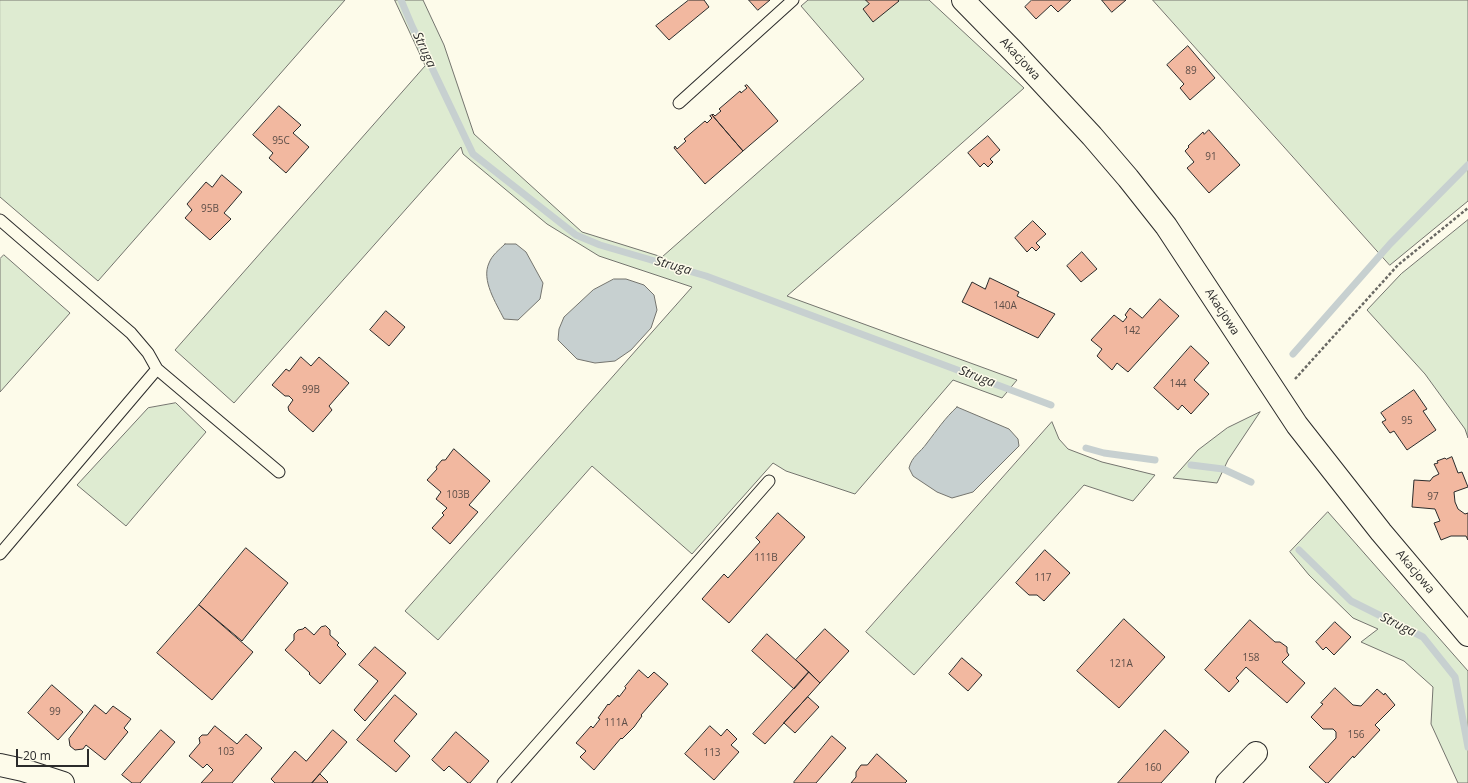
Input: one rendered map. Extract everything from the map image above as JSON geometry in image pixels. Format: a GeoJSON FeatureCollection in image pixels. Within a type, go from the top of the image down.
{"type":"FeatureCollection","features":[{"type":"Feature","properties":{"kind":"street","name":"Akacjowa"},"geometry":{"type":"LineString","coordinates":[[963,0],[1070,113],[1128,178],[1166,226],[1297,424],[1381,532],[1468,635]]}},
{"type":"Feature","properties":{"kind":"street"},"geometry":{"type":"LineString","coordinates":[[1227,783],[1256,753]]}},
{"type":"Feature","properties":{"kind":"street"},"geometry":{"type":"LineString","coordinates":[[0,765],[23,770],[63,783]]}},
{"type":"Feature","properties":{"kind":"lane"},"geometry":{"type":"LineString","coordinates":[[679,103],[792,0]]}},
{"type":"Feature","properties":{"kind":"lane"},"geometry":{"type":"LineString","coordinates":[[0,220],[131,333],[148,353],[157,369],[279,472]]}},
{"type":"Feature","properties":{"kind":"lane"},"geometry":{"type":"LineString","coordinates":[[0,554],[157,369]]}},
{"type":"Feature","properties":{"kind":"lane"},"geometry":{"type":"LineString","coordinates":[[503,783],[769,481]]}},
{"type":"Feature","properties":{"kind":"path"},"geometry":{"type":"LineString","coordinates":[[1276,394],[1289,386],[1398,265],[1468,208]]}},
{"type":"Feature","properties":{"kind":"green space"},"geometry":{"type":"Polygon","coordinates":[[[0,0],[345,0],[98,281],[0,197],[0,0]]]}},
{"type":"Feature","properties":{"kind":"green space"},"geometry":{"type":"Polygon","coordinates":[[[395,0],[423,0],[444,45],[474,134],[582,232],[662,257],[864,79],[801,6],[808,0],[929,0],[1024,88],[787,296],[1017,380],[1002,398],[953,380],[855,494],[786,471],[773,463],[692,554],[592,466],[438,640],[405,611],[692,287],[599,256],[547,224],[463,154],[461,147],[234,403],[175,350],[425,66],[395,0]]]}},
{"type":"Feature","properties":{"kind":"green space"},"geometry":{"type":"Polygon","coordinates":[[[1153,0],[1468,0],[1468,201],[1390,265],[1153,0]]]}},
{"type":"Feature","properties":{"kind":"green space"},"geometry":{"type":"Polygon","coordinates":[[[1468,220],[1468,438],[1465,429],[1425,374],[1367,310],[1401,274],[1468,220]]]}},
{"type":"Feature","properties":{"kind":"green space"},"geometry":{"type":"Polygon","coordinates":[[[4,255],[70,313],[0,392],[0,259],[4,255]]]}},
{"type":"Feature","properties":{"kind":"green space"},"geometry":{"type":"Polygon","coordinates":[[[176,403],[206,432],[126,526],[77,485],[148,408],[176,403]]]}},
{"type":"Feature","properties":{"kind":"green space"},"geometry":{"type":"Polygon","coordinates":[[[1260,412],[1228,460],[1217,483],[1173,478],[1198,450],[1227,428],[1260,412]]]}},
{"type":"Feature","properties":{"kind":"green space"},"geometry":{"type":"Polygon","coordinates":[[[1052,422],[1059,439],[1068,449],[1102,462],[1155,475],[1133,501],[1084,485],[914,675],[866,632],[1052,422]]]}},
{"type":"Feature","properties":{"kind":"green space"},"geometry":{"type":"Polygon","coordinates":[[[1328,512],[1468,671],[1468,783],[1458,783],[1431,724],[1433,687],[1404,661],[1361,642],[1378,629],[1353,618],[1309,575],[1290,552],[1328,512]]]}},
{"type":"Feature","properties":{"kind":"shaded area"},"geometry":{"type":"Polygon","coordinates":[[[505,244],[516,244],[526,252],[543,283],[540,299],[518,320],[504,319],[488,284],[487,270],[490,260],[505,244]]]}},
{"type":"Feature","properties":{"kind":"shaded area"},"geometry":{"type":"Polygon","coordinates":[[[614,279],[626,279],[644,285],[654,295],[657,310],[651,328],[631,350],[615,361],[595,363],[577,359],[558,340],[559,329],[564,317],[593,290],[614,279]]]}},
{"type":"Feature","properties":{"kind":"shaded area"},"geometry":{"type":"Polygon","coordinates":[[[957,407],[1009,429],[1018,439],[1019,446],[973,492],[952,498],[937,492],[913,476],[909,468],[914,457],[957,407]]]}},
{"type":"Feature","properties":{"kind":"building"},"geometry":{"type":"Polygon","coordinates":[[[689,0],[704,0],[709,7],[669,40],[656,26],[689,0]]]}},
{"type":"Feature","properties":{"kind":"building"},"geometry":{"type":"Polygon","coordinates":[[[749,0],[770,0],[758,10],[749,0]]]}},
{"type":"Feature","properties":{"kind":"building"},"geometry":{"type":"Polygon","coordinates":[[[866,0],[899,1],[873,22],[863,9],[869,4],[866,0]]]}},
{"type":"Feature","properties":{"kind":"building"},"geometry":{"type":"Polygon","coordinates":[[[1032,0],[1071,0],[1058,12],[1051,5],[1036,19],[1025,7],[1032,0]]]}},
{"type":"Feature","properties":{"kind":"building"},"geometry":{"type":"Polygon","coordinates":[[[1102,0],[1126,0],[1112,12],[1102,0]]]}},
{"type":"Feature","properties":{"kind":"building"},"geometry":{"type":"Polygon","coordinates":[[[1188,46],[1215,78],[1190,100],[1180,88],[1184,84],[1167,65],[1188,46]]]}},
{"type":"Feature","properties":{"kind":"building"},"geometry":{"type":"Polygon","coordinates":[[[747,85],[778,121],[743,151],[712,115],[713,114],[715,116],[721,111],[719,109],[740,91],[741,93],[747,88],[745,86],[747,85]]]}},
{"type":"Feature","properties":{"kind":"building"},"geometry":{"type":"Polygon","coordinates":[[[279,106],[301,125],[293,133],[309,147],[286,173],[269,158],[273,153],[253,135],[279,106]]]}},
{"type":"Feature","properties":{"kind":"building"},"geometry":{"type":"Polygon","coordinates":[[[712,115],[743,151],[705,184],[674,148],[675,146],[677,149],[686,141],[684,139],[705,121],[707,123],[712,118],[710,116],[712,115]]]}},
{"type":"Feature","properties":{"kind":"building"},"geometry":{"type":"Polygon","coordinates":[[[1209,130],[1240,165],[1209,193],[1187,168],[1194,162],[1185,151],[1189,147],[1188,146],[1203,132],[1204,134],[1209,130]]]}},
{"type":"Feature","properties":{"kind":"building"},"geometry":{"type":"Polygon","coordinates":[[[988,136],[1000,150],[990,159],[993,162],[988,167],[984,163],[980,167],[968,153],[988,136]]]}},
{"type":"Feature","properties":{"kind":"building"},"geometry":{"type":"Polygon","coordinates":[[[222,175],[242,192],[224,213],[231,219],[210,240],[185,218],[192,210],[187,204],[206,182],[212,187],[222,175]]]}},
{"type":"Feature","properties":{"kind":"building"},"geometry":{"type":"Polygon","coordinates":[[[1033,221],[1046,234],[1036,243],[1040,247],[1036,251],[1032,247],[1027,252],[1015,238],[1033,221]]]}},
{"type":"Feature","properties":{"kind":"building"},"geometry":{"type":"Polygon","coordinates":[[[1082,252],[1097,269],[1081,282],[1067,266],[1082,252]]]}},
{"type":"Feature","properties":{"kind":"building"},"geometry":{"type":"Polygon","coordinates":[[[990,278],[1019,292],[1017,296],[1055,314],[1038,338],[962,302],[972,282],[985,289],[990,278]]]}},
{"type":"Feature","properties":{"kind":"building"},"geometry":{"type":"Polygon","coordinates":[[[1160,299],[1179,316],[1128,372],[1117,363],[1112,370],[1097,356],[1102,349],[1091,340],[1114,315],[1123,322],[1127,317],[1125,315],[1130,308],[1142,318],[1160,299]]]}},
{"type":"Feature","properties":{"kind":"building"},"geometry":{"type":"Polygon","coordinates":[[[386,311],[405,327],[389,346],[370,330],[386,311]]]}},
{"type":"Feature","properties":{"kind":"building"},"geometry":{"type":"Polygon","coordinates":[[[1191,346],[1209,363],[1194,380],[1209,394],[1191,414],[1182,405],[1178,410],[1154,388],[1191,346]]]}},
{"type":"Feature","properties":{"kind":"building"},"geometry":{"type":"Polygon","coordinates":[[[301,357],[311,366],[319,357],[349,383],[329,406],[332,410],[313,432],[289,411],[288,407],[293,400],[289,396],[285,396],[272,385],[286,369],[289,371],[301,357]]]}},
{"type":"Feature","properties":{"kind":"building"},"geometry":{"type":"Polygon","coordinates":[[[1414,390],[1427,409],[1423,411],[1436,430],[1407,450],[1394,431],[1390,433],[1382,422],[1386,420],[1381,413],[1414,390]]]}},
{"type":"Feature","properties":{"kind":"building"},"geometry":{"type":"Polygon","coordinates":[[[454,449],[490,481],[469,505],[478,512],[450,544],[432,528],[444,515],[442,513],[447,508],[436,499],[441,492],[427,480],[437,469],[436,467],[442,460],[445,460],[454,449]]]}},
{"type":"Feature","properties":{"kind":"building"},"geometry":{"type":"Polygon","coordinates":[[[1452,457],[1458,473],[1462,472],[1468,487],[1454,492],[1455,502],[1458,509],[1465,514],[1468,513],[1468,540],[1466,536],[1451,536],[1441,540],[1434,523],[1440,521],[1435,509],[1412,507],[1414,480],[1430,481],[1433,477],[1439,474],[1434,464],[1438,463],[1437,461],[1452,457]]]}},
{"type":"Feature","properties":{"kind":"building"},"geometry":{"type":"Polygon","coordinates":[[[778,513],[805,537],[729,623],[702,599],[724,574],[728,578],[760,542],[756,538],[778,513]]]}},
{"type":"Feature","properties":{"kind":"building"},"geometry":{"type":"Polygon","coordinates":[[[246,548],[288,583],[242,641],[199,605],[246,548]]]}},
{"type":"Feature","properties":{"kind":"building"},"geometry":{"type":"Polygon","coordinates":[[[1045,550],[1070,573],[1044,601],[1037,595],[1029,595],[1016,583],[1045,550]]]}},
{"type":"Feature","properties":{"kind":"building"},"geometry":{"type":"Polygon","coordinates":[[[199,605],[253,652],[212,700],[157,653],[199,605]]]}},
{"type":"Feature","properties":{"kind":"building"},"geometry":{"type":"Polygon","coordinates":[[[1124,619],[1165,657],[1119,708],[1077,671],[1124,619]]]}},
{"type":"Feature","properties":{"kind":"building"},"geometry":{"type":"Polygon","coordinates":[[[1250,620],[1275,642],[1280,642],[1287,647],[1287,652],[1289,655],[1282,662],[1305,683],[1287,703],[1246,667],[1236,678],[1239,681],[1229,692],[1205,670],[1250,620]]]}},
{"type":"Feature","properties":{"kind":"building"},"geometry":{"type":"Polygon","coordinates":[[[1335,622],[1351,637],[1334,655],[1326,647],[1323,650],[1316,642],[1335,622]]]}},
{"type":"Feature","properties":{"kind":"building"},"geometry":{"type":"Polygon","coordinates":[[[326,626],[330,630],[330,635],[339,643],[337,645],[346,654],[320,684],[285,650],[294,640],[294,634],[298,630],[305,627],[314,635],[321,627],[326,626]]]}},
{"type":"Feature","properties":{"kind":"building"},"geometry":{"type":"Polygon","coordinates":[[[825,629],[849,651],[820,683],[796,660],[825,629]]]}},
{"type":"Feature","properties":{"kind":"building"},"geometry":{"type":"Polygon","coordinates":[[[767,634],[809,672],[794,689],[752,651],[767,634]]]}},
{"type":"Feature","properties":{"kind":"building"},"geometry":{"type":"Polygon","coordinates":[[[375,647],[406,673],[365,721],[354,710],[378,681],[359,665],[375,647]]]}},
{"type":"Feature","properties":{"kind":"building"},"geometry":{"type":"Polygon","coordinates":[[[962,658],[982,675],[968,691],[949,674],[962,658]]]}},
{"type":"Feature","properties":{"kind":"building"},"geometry":{"type":"Polygon","coordinates":[[[639,670],[648,678],[654,672],[668,684],[641,715],[642,716],[634,727],[622,739],[621,738],[594,770],[580,757],[586,751],[576,743],[591,726],[593,728],[608,704],[609,705],[618,695],[619,697],[639,670]]]}},
{"type":"Feature","properties":{"kind":"building"},"geometry":{"type":"Polygon","coordinates":[[[809,672],[820,683],[765,744],[753,734],[809,672]]]}},
{"type":"Feature","properties":{"kind":"building"},"geometry":{"type":"Polygon","coordinates":[[[52,685],[83,712],[58,740],[28,713],[52,685]]]}},
{"type":"Feature","properties":{"kind":"building"},"geometry":{"type":"Polygon","coordinates":[[[1335,688],[1353,705],[1361,706],[1377,689],[1384,695],[1385,693],[1395,705],[1375,725],[1380,730],[1354,758],[1353,756],[1328,783],[1326,783],[1309,767],[1336,738],[1336,732],[1333,729],[1323,729],[1311,717],[1323,704],[1321,703],[1335,688]]]}},
{"type":"Feature","properties":{"kind":"building"},"geometry":{"type":"Polygon","coordinates":[[[395,695],[417,714],[394,741],[410,756],[396,772],[357,740],[395,695]]]}},
{"type":"Feature","properties":{"kind":"building"},"geometry":{"type":"Polygon","coordinates":[[[808,697],[819,707],[795,733],[784,723],[808,697]]]}},
{"type":"Feature","properties":{"kind":"building"},"geometry":{"type":"Polygon","coordinates":[[[95,705],[106,714],[113,706],[131,719],[124,728],[128,732],[105,760],[86,745],[83,749],[75,750],[70,746],[69,739],[95,705]]]}},
{"type":"Feature","properties":{"kind":"building"},"geometry":{"type":"Polygon","coordinates":[[[215,726],[237,744],[246,734],[262,748],[232,783],[201,783],[213,770],[207,764],[203,768],[189,756],[200,743],[199,738],[202,735],[207,735],[215,726]]]}},
{"type":"Feature","properties":{"kind":"building"},"geometry":{"type":"Polygon","coordinates":[[[710,726],[721,736],[727,729],[737,739],[731,745],[739,752],[714,780],[685,754],[710,726]]]}},
{"type":"Feature","properties":{"kind":"building"},"geometry":{"type":"Polygon","coordinates":[[[161,730],[175,742],[140,783],[132,783],[122,775],[161,730]]]}},
{"type":"Feature","properties":{"kind":"building"},"geometry":{"type":"Polygon","coordinates":[[[333,730],[347,742],[312,783],[275,783],[271,779],[295,751],[306,761],[333,730]]]}},
{"type":"Feature","properties":{"kind":"building"},"geometry":{"type":"Polygon","coordinates":[[[1165,730],[1189,752],[1161,783],[1118,783],[1165,730]]]}},
{"type":"Feature","properties":{"kind":"building"},"geometry":{"type":"Polygon","coordinates":[[[456,732],[489,761],[470,783],[468,783],[449,766],[444,771],[432,760],[456,732]]]}},
{"type":"Feature","properties":{"kind":"building"},"geometry":{"type":"Polygon","coordinates":[[[832,736],[846,748],[816,783],[794,783],[794,782],[832,736]]]}},
{"type":"Feature","properties":{"kind":"building"},"geometry":{"type":"Polygon","coordinates":[[[877,754],[907,781],[905,783],[851,783],[856,777],[856,772],[861,765],[867,765],[877,754]]]}},
{"type":"Feature","properties":{"kind":"building"},"geometry":{"type":"Polygon","coordinates":[[[320,774],[328,782],[312,783],[320,774]]]}},
{"type":"Feature","properties":{"kind":"waterway","name":"Struga"},"geometry":{"type":"LineString","coordinates":[[401,0],[473,154],[576,235],[600,245],[706,276],[1051,405]]}},
{"type":"Feature","properties":{"kind":"waterway"},"geometry":{"type":"LineString","coordinates":[[1293,354],[1390,244],[1468,165]]}},
{"type":"Feature","properties":{"kind":"waterway","name":"Struga"},"geometry":{"type":"LineString","coordinates":[[1086,448],[1104,453],[1155,460]]}},
{"type":"Feature","properties":{"kind":"waterway","name":"Struga"},"geometry":{"type":"LineString","coordinates":[[1191,465],[1223,469],[1251,482]]}},
{"type":"Feature","properties":{"kind":"waterway","name":"Struga"},"geometry":{"type":"LineString","coordinates":[[1299,550],[1351,601],[1423,637],[1455,677],[1468,747]]}}]}
